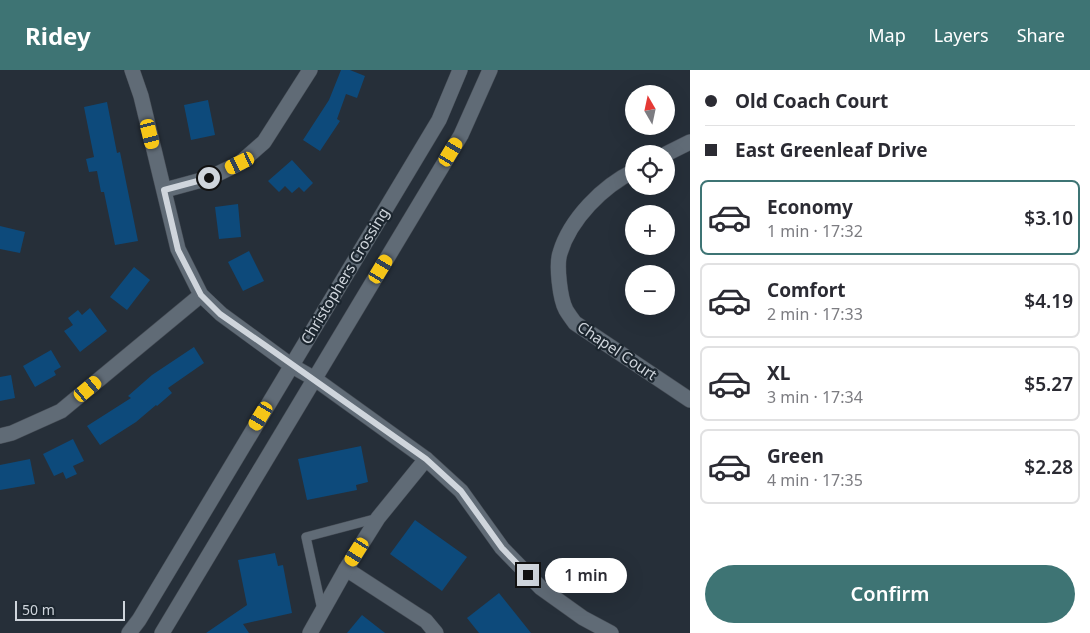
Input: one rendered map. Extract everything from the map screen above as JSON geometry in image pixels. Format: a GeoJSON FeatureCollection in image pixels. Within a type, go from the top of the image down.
{"type":"FeatureCollection","features":[{"type":"Feature","properties":{"kind":"street"},"geometry":{"type":"LineString","coordinates":[[132,70],[141,96],[178,250],[201,295],[220,314],[426,459],[461,491],[502,548],[541,588],[582,618],[611,633]]}},
{"type":"Feature","properties":{"kind":"street"},"geometry":{"type":"LineString","coordinates":[[164,190],[209,178],[240,163],[264,142],[310,70]]}},
{"type":"Feature","properties":{"kind":"street","name":"Christophers Crossing"},"geometry":{"type":"LineString","coordinates":[[129,633],[139,620],[292,366],[438,120],[460,70]]}},
{"type":"Feature","properties":{"kind":"street","name":"Christophers Crossing"},"geometry":{"type":"LineString","coordinates":[[162,633],[462,135],[490,70]]}},
{"type":"Feature","properties":{"kind":"street"},"geometry":{"type":"LineString","coordinates":[[675,150],[690,142]]}},
{"type":"Feature","properties":{"kind":"street","name":"Chapel Court"},"geometry":{"type":"LineString","coordinates":[[625,176],[582,212],[559,254],[560,284],[565,309],[575,323],[690,400]]}},
{"type":"Feature","properties":{"kind":"street"},"geometry":{"type":"LineString","coordinates":[[0,436],[12,433],[61,411],[201,295]]}},
{"type":"Feature","properties":{"kind":"street"},"geometry":{"type":"LineString","coordinates":[[310,633],[346,569],[378,518],[426,459]]}},
{"type":"Feature","properties":{"kind":"street"},"geometry":{"type":"LineString","coordinates":[[346,569],[426,621],[436,633]]}},
{"type":"Feature","properties":{"kind":"lane"},"geometry":{"type":"LineString","coordinates":[[322,610],[306,537],[378,518]]}},
{"type":"Feature","properties":{"kind":"building"},"geometry":{"type":"Polygon","coordinates":[[[341,70],[350,70],[365,76],[357,98],[346,94],[337,119],[340,121],[320,151],[303,140],[329,100],[341,70]]]}},
{"type":"Feature","properties":{"kind":"building"},"geometry":{"type":"Polygon","coordinates":[[[208,100],[215,135],[191,140],[184,105],[208,100]]]}},
{"type":"Feature","properties":{"kind":"building"},"geometry":{"type":"Polygon","coordinates":[[[107,102],[117,153],[120,152],[138,241],[115,245],[104,192],[101,192],[97,171],[89,172],[86,159],[94,157],[84,107],[107,102]]]}},
{"type":"Feature","properties":{"kind":"building"},"geometry":{"type":"Polygon","coordinates":[[[292,160],[313,183],[304,192],[299,187],[292,193],[285,186],[279,192],[268,181],[292,160]]]}},
{"type":"Feature","properties":{"kind":"building"},"geometry":{"type":"Polygon","coordinates":[[[238,204],[241,237],[219,239],[215,207],[238,204]]]}},
{"type":"Feature","properties":{"kind":"building"},"geometry":{"type":"Polygon","coordinates":[[[0,226],[25,232],[20,253],[0,249],[0,226]]]}},
{"type":"Feature","properties":{"kind":"building"},"geometry":{"type":"Polygon","coordinates":[[[249,251],[264,281],[243,291],[228,262],[249,251]]]}},
{"type":"Feature","properties":{"kind":"building"},"geometry":{"type":"Polygon","coordinates":[[[134,267],[150,280],[127,310],[110,297],[134,267]]]}},
{"type":"Feature","properties":{"kind":"building"},"geometry":{"type":"Polygon","coordinates":[[[90,308],[107,331],[80,352],[64,331],[73,325],[68,318],[78,310],[82,315],[90,308]]]}},
{"type":"Feature","properties":{"kind":"building"},"geometry":{"type":"Polygon","coordinates":[[[194,347],[204,363],[168,388],[172,393],[157,406],[100,445],[87,426],[131,398],[128,396],[152,375],[194,347]]]}},
{"type":"Feature","properties":{"kind":"building"},"geometry":{"type":"Polygon","coordinates":[[[51,350],[61,367],[54,371],[56,375],[35,387],[23,366],[51,350]]]}},
{"type":"Feature","properties":{"kind":"building"},"geometry":{"type":"Polygon","coordinates":[[[11,375],[15,398],[0,401],[0,377],[11,375]]]}},
{"type":"Feature","properties":{"kind":"building"},"geometry":{"type":"Polygon","coordinates":[[[73,439],[84,461],[73,466],[77,474],[66,479],[63,472],[54,476],[43,454],[73,439]]]}},
{"type":"Feature","properties":{"kind":"building"},"geometry":{"type":"Polygon","coordinates":[[[361,446],[368,482],[356,485],[357,490],[307,500],[298,459],[361,446]]]}},
{"type":"Feature","properties":{"kind":"building"},"geometry":{"type":"Polygon","coordinates":[[[30,459],[35,484],[0,490],[0,465],[30,459]]]}},
{"type":"Feature","properties":{"kind":"building"},"geometry":{"type":"Polygon","coordinates":[[[415,520],[467,557],[442,591],[390,554],[415,520]]]}},
{"type":"Feature","properties":{"kind":"building"},"geometry":{"type":"Polygon","coordinates":[[[275,553],[278,566],[283,565],[292,613],[243,624],[249,633],[206,633],[247,605],[238,560],[275,553]]]}},
{"type":"Feature","properties":{"kind":"building"},"geometry":{"type":"Polygon","coordinates":[[[499,593],[531,633],[479,633],[467,618],[499,593]]]}},
{"type":"Feature","properties":{"kind":"building"},"geometry":{"type":"Polygon","coordinates":[[[362,615],[385,633],[347,633],[362,615]]]}},
{"type":"Feature","properties":{"kind":"route"},"geometry":{"type":"LineString","coordinates":[[209,178],[164,190],[178,250],[201,295],[220,314],[426,459],[461,491],[502,548],[528,575]]}}]}
